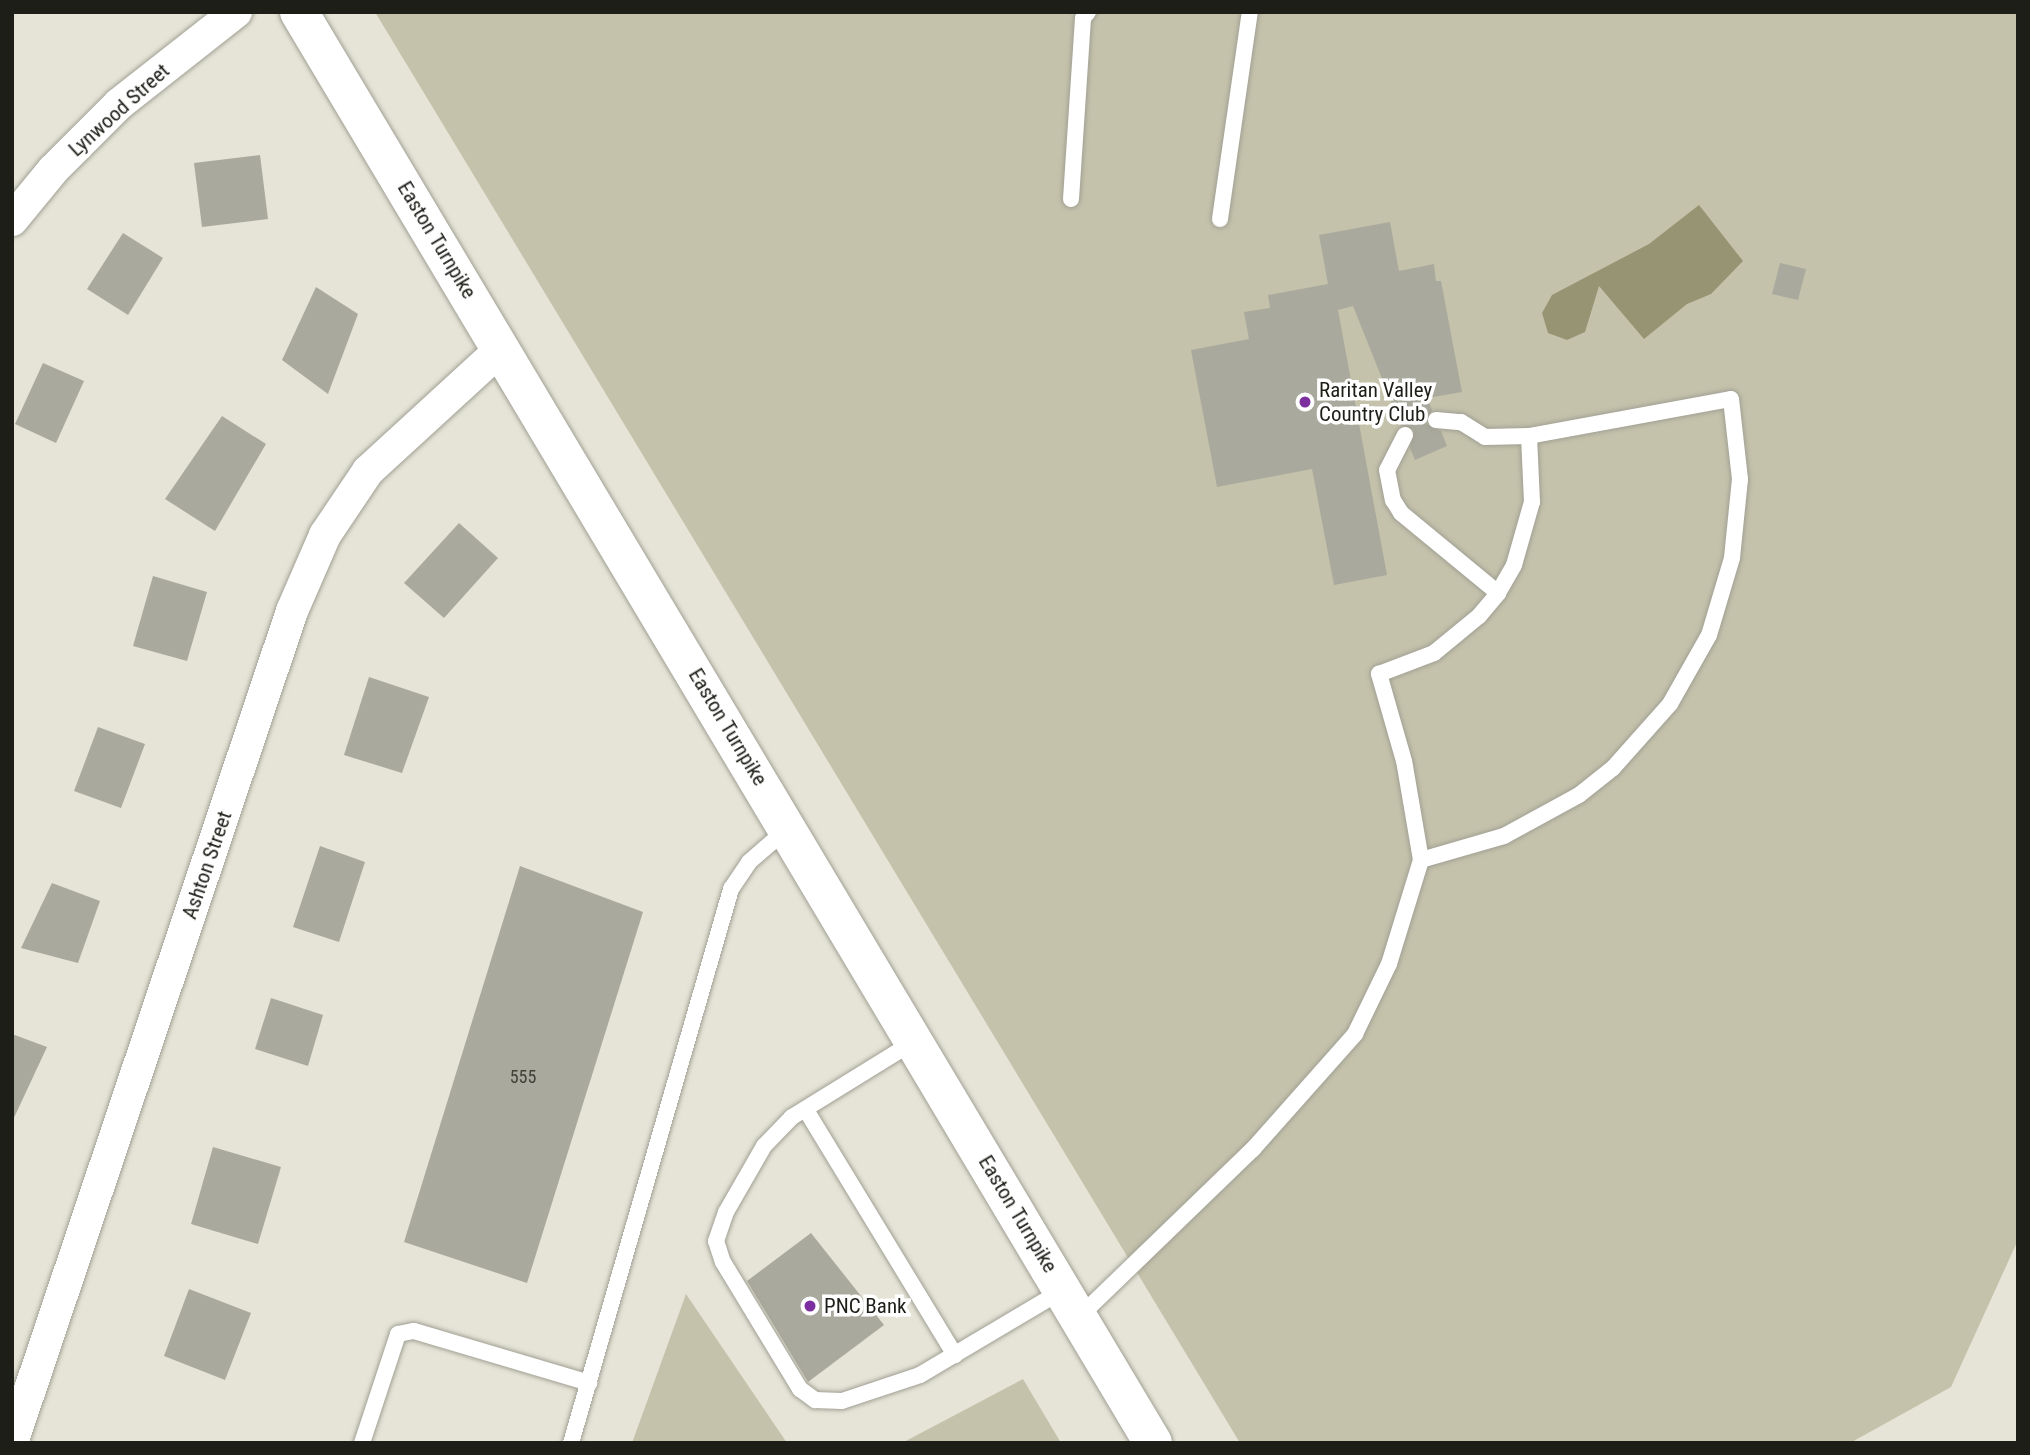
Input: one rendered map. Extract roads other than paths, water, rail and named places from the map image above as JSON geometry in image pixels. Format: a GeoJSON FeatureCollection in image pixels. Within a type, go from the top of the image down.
{"type":"FeatureCollection","features":[{"type":"Feature","properties":{"kind":"main road","name":"Easton Turnpike"},"geometry":{"type":"LineString","coordinates":[[299,12],[502,348],[1153,1443]]}},
{"type":"Feature","properties":{"kind":"street","name":"Lynwood Street"},"geometry":{"type":"LineString","coordinates":[[12,220],[53,170],[119,104],[236,12]]}},
{"type":"Feature","properties":{"kind":"street","name":"Ashton Street"},"geometry":{"type":"LineString","coordinates":[[12,1443],[292,611],[325,535],[368,471],[502,348]]}},
{"type":"Feature","properties":{"kind":"lane"},"geometry":{"type":"LineString","coordinates":[[1071,199],[1083,19],[1088,12]]}},
{"type":"Feature","properties":{"kind":"lane"},"geometry":{"type":"LineString","coordinates":[[1220,219],[1250,12]]}},
{"type":"Feature","properties":{"kind":"lane"},"geometry":{"type":"LineString","coordinates":[[1421,860],[1504,836],[1570,801],[1613,768],[1677,693],[1723,597],[1740,492],[1731,399],[1529,436],[1485,437],[1461,422],[1436,419]]}},
{"type":"Feature","properties":{"kind":"lane"},"geometry":{"type":"LineString","coordinates":[[1405,435],[1387,470],[1393,500],[1498,593]]}},
{"type":"Feature","properties":{"kind":"lane"},"geometry":{"type":"LineString","coordinates":[[915,1041],[806,1110],[764,1146],[726,1212],[716,1241],[723,1262],[800,1389],[815,1400],[842,1401],[920,1375],[955,1355],[1071,1304],[1253,1149],[1355,1034],[1390,964],[1421,860],[1404,761],[1379,674],[1433,653],[1479,616],[1498,593],[1514,565],[1530,513],[1529,436]]}},
{"type":"Feature","properties":{"kind":"lane"},"geometry":{"type":"LineString","coordinates":[[571,1443],[731,889],[749,862],[788,828]]}},
{"type":"Feature","properties":{"kind":"lane"},"geometry":{"type":"LineString","coordinates":[[806,1110],[955,1355]]}},
{"type":"Feature","properties":{"kind":"lane"},"geometry":{"type":"LineString","coordinates":[[362,1443],[398,1334],[414,1331],[589,1383]]}},
{"type":"Feature","properties":{"kind":"place","name":"Raritan Valley Country Club"},"geometry":{"type":"Point","coordinates":[1305,402]}},
{"type":"Feature","properties":{"kind":"place","name":"PNC Bank"},"geometry":{"type":"Point","coordinates":[810,1306]}}]}
